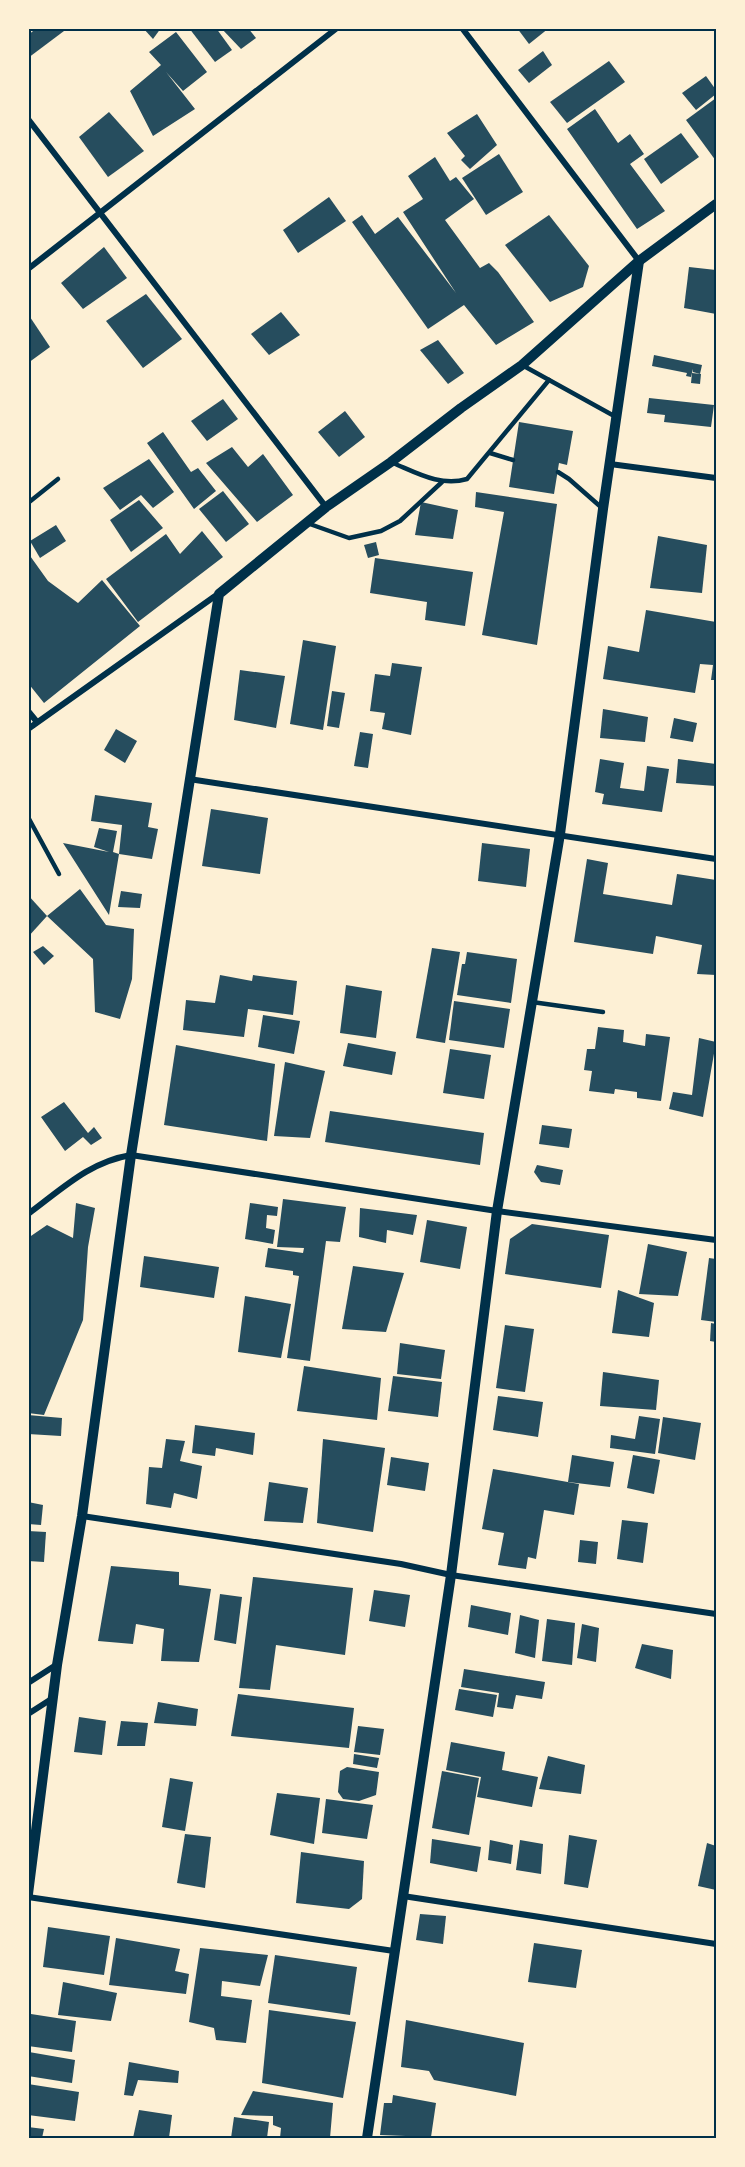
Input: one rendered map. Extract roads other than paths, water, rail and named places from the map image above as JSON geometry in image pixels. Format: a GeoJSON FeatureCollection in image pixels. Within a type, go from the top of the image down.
{"type":"FeatureCollection","features":[{"type":"Feature","properties":{"kind":"street"},"geometry":{"type":"LineString","coordinates":[[28,269],[337,28]]}},
{"type":"Feature","properties":{"kind":"street"},"geometry":{"type":"LineString","coordinates":[[367,2139],[401,1896],[451,1575],[497,1211],[560,834],[639,261],[462,28]]}},
{"type":"Feature","properties":{"kind":"street"},"geometry":{"type":"LineString","coordinates":[[28,119],[326,507]]}},
{"type":"Feature","properties":{"kind":"street"},"geometry":{"type":"LineString","coordinates":[[28,729],[219,594],[326,507],[522,365],[639,261],[717,204]]}},
{"type":"Feature","properties":{"kind":"street"},"geometry":{"type":"LineString","coordinates":[[610,464],[717,478]]}},
{"type":"Feature","properties":{"kind":"street"},"geometry":{"type":"LineString","coordinates":[[219,594],[131,1155],[82,1516],[57,1665],[28,1896],[394,1952]]}},
{"type":"Feature","properties":{"kind":"street"},"geometry":{"type":"LineString","coordinates":[[28,711],[37,722]]}},
{"type":"Feature","properties":{"kind":"street"},"geometry":{"type":"LineString","coordinates":[[189,778],[717,859]]}},
{"type":"Feature","properties":{"kind":"street"},"geometry":{"type":"LineString","coordinates":[[28,1214],[91,1167],[111,1158],[131,1155],[497,1211],[717,1240]]}},
{"type":"Feature","properties":{"kind":"street"},"geometry":{"type":"LineString","coordinates":[[82,1516],[401,1564],[451,1575],[717,1614]]}},
{"type":"Feature","properties":{"kind":"street"},"geometry":{"type":"LineString","coordinates":[[28,1683],[57,1665]]}},
{"type":"Feature","properties":{"kind":"street"},"geometry":{"type":"LineString","coordinates":[[28,1714],[53,1698]]}},
{"type":"Feature","properties":{"kind":"street"},"geometry":{"type":"LineString","coordinates":[[401,1896],[717,1944]]}},
{"type":"Feature","properties":{"kind":"lane"},"geometry":{"type":"LineString","coordinates":[[522,365],[616,417]]}},
{"type":"Feature","properties":{"kind":"lane"},"geometry":{"type":"LineString","coordinates":[[391,462],[442,483],[456,483],[467,479],[549,380]]}},
{"type":"Feature","properties":{"kind":"lane"},"geometry":{"type":"LineString","coordinates":[[490,453],[513,460]]}},
{"type":"Feature","properties":{"kind":"lane"},"geometry":{"type":"LineString","coordinates":[[558,472],[603,509]]}},
{"type":"Feature","properties":{"kind":"lane"},"geometry":{"type":"LineString","coordinates":[[28,503],[58,479]]}},
{"type":"Feature","properties":{"kind":"lane"},"geometry":{"type":"LineString","coordinates":[[307,522],[348,538],[381,531],[400,521],[442,483]]}},
{"type":"Feature","properties":{"kind":"lane"},"geometry":{"type":"LineString","coordinates":[[28,817],[59,874]]}},
{"type":"Feature","properties":{"kind":"lane"},"geometry":{"type":"LineString","coordinates":[[532,1002],[603,1012]]}}]}
